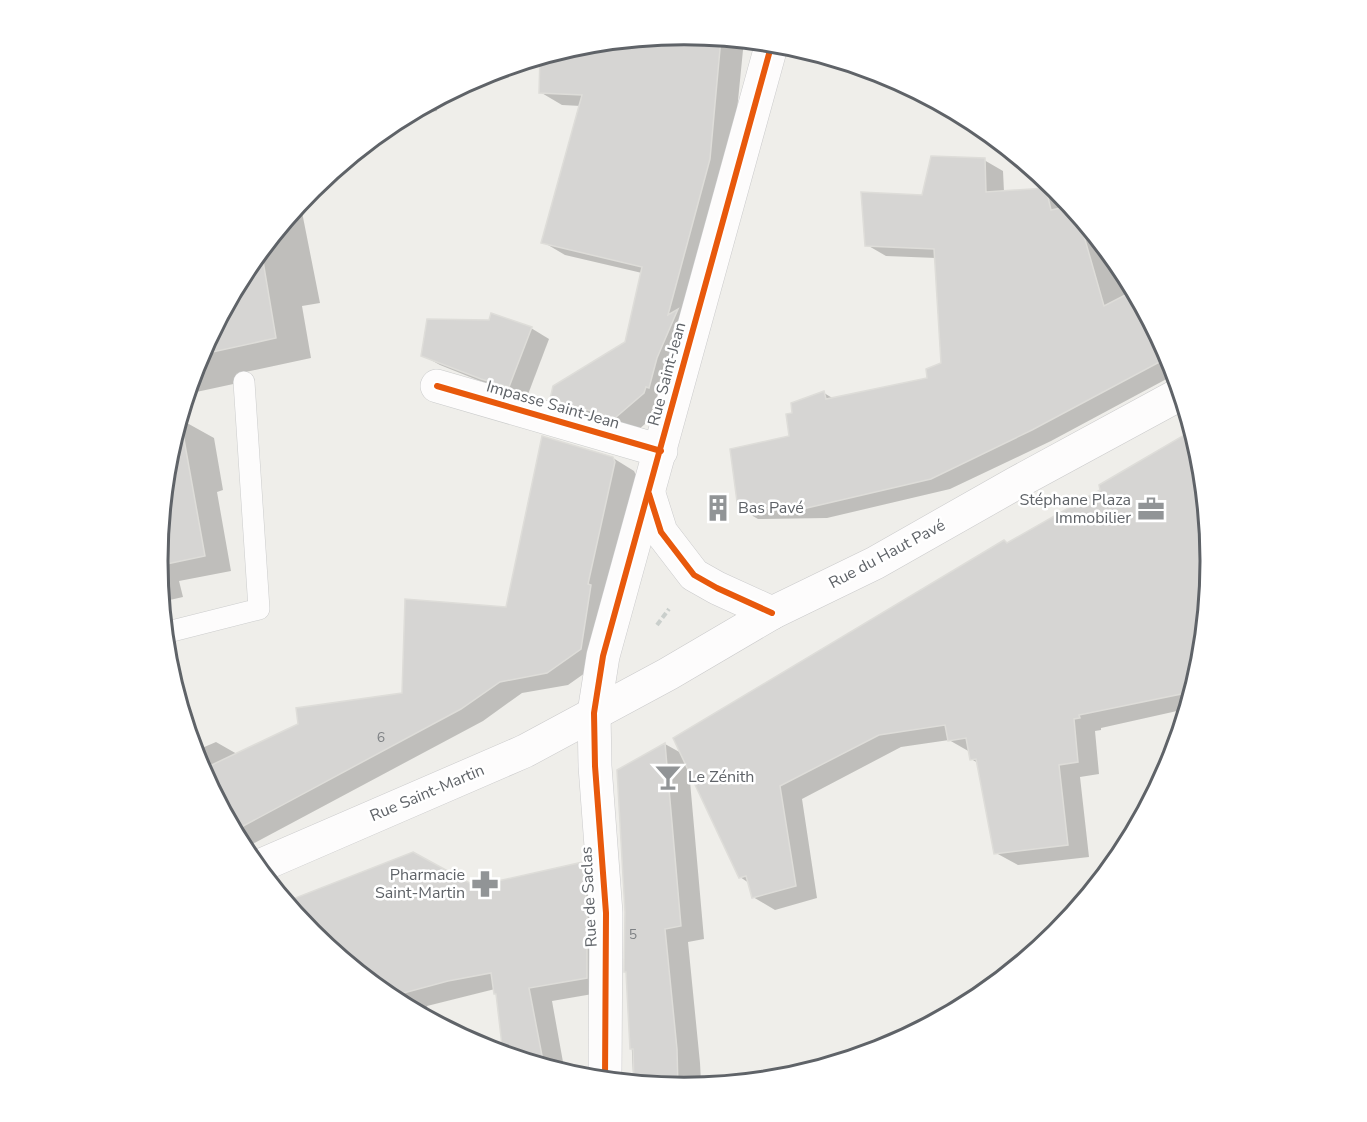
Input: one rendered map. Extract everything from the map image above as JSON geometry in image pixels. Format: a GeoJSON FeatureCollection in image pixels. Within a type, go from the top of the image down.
{"type":"FeatureCollection","features":[{"type":"Feature","properties":{"kind":"street","name":"Rue Saint-Jean"},"geometry":{"type":"LineString","coordinates":[[594,713],[603,656],[769,52]]}},
{"type":"Feature","properties":{"kind":"street","name":"Impasse Saint-Jean"},"geometry":{"type":"LineString","coordinates":[[437,386],[661,451]]}},
{"type":"Feature","properties":{"kind":"street","name":"Rue du Haut Pavé"},"geometry":{"type":"LineString","coordinates":[[594,713],[668,674],[772,613],[875,563],[1173,398]]}},
{"type":"Feature","properties":{"kind":"street"},"geometry":{"type":"LineString","coordinates":[[649,494],[661,532],[694,575],[772,613]]}},
{"type":"Feature","properties":{"kind":"street","name":"Rue Saint-Martin"},"geometry":{"type":"LineString","coordinates":[[265,863],[525,750],[594,713]]}},
{"type":"Feature","properties":{"kind":"street","name":"Rue de Saclas"},"geometry":{"type":"LineString","coordinates":[[594,713],[595,766],[606,914],[605,1071]]}},
{"type":"Feature","properties":{"kind":"lane"},"geometry":{"type":"LineString","coordinates":[[172,631],[259,609],[244,382]]}},
{"type":"Feature","properties":{"kind":"building"},"geometry":{"type":"Polygon","coordinates":[[[684,45],[720,46],[710,159],[668,315],[678,309],[657,358],[649,388],[646,387],[644,393],[615,418],[550,399],[553,386],[625,342],[642,267],[541,243],[582,95],[539,93],[540,66],[550,63],[616,49],[684,45]]]}},
{"type":"Feature","properties":{"kind":"building"},"geometry":{"type":"Polygon","coordinates":[[[931,156],[985,158],[986,192],[1040,188],[1048,196],[1051,210],[1059,208],[1084,237],[1104,306],[1125,295],[1159,362],[1032,430],[931,479],[807,508],[738,509],[730,449],[789,436],[786,414],[792,413],[791,403],[824,391],[826,399],[927,378],[926,369],[941,363],[934,249],[865,246],[861,192],[922,195],[931,156]]]}},
{"type":"Feature","properties":{"kind":"building"},"geometry":{"type":"Polygon","coordinates":[[[263,262],[276,338],[212,352],[237,303],[263,262]]]}},
{"type":"Feature","properties":{"kind":"building"},"geometry":{"type":"Polygon","coordinates":[[[491,313],[532,327],[509,387],[421,356],[427,319],[489,320],[491,313]]]}},
{"type":"Feature","properties":{"kind":"building"},"geometry":{"type":"Polygon","coordinates":[[[183,435],[205,556],[168,564],[172,494],[183,435]]]}},
{"type":"Feature","properties":{"kind":"building"},"geometry":{"type":"Polygon","coordinates":[[[1184,435],[1190,460],[1198,527],[1200,561],[1198,595],[1190,662],[1182,694],[1079,715],[1080,718],[1074,719],[1078,762],[1059,765],[1068,845],[994,854],[976,759],[970,760],[966,738],[948,741],[945,725],[879,735],[780,786],[796,886],[752,898],[746,876],[739,878],[673,738],[1004,540],[1007,543],[1100,490],[1099,485],[1184,435]]]}},
{"type":"Feature","properties":{"kind":"building"},"geometry":{"type":"Polygon","coordinates":[[[542,436],[613,457],[615,462],[588,584],[591,585],[581,649],[547,673],[500,682],[461,709],[242,827],[210,766],[298,724],[296,708],[402,693],[405,599],[506,607],[542,436]]]}},
{"type":"Feature","properties":{"kind":"building"},"geometry":{"type":"Polygon","coordinates":[[[665,743],[681,926],[665,929],[678,1077],[634,1075],[633,1049],[630,1049],[626,972],[624,972],[625,912],[617,770],[665,743]]]}},
{"type":"Feature","properties":{"kind":"building"},"geometry":{"type":"Polygon","coordinates":[[[413,852],[475,886],[583,862],[587,914],[587,978],[529,988],[542,1057],[502,1044],[491,973],[448,981],[402,993],[343,949],[294,899],[413,852]]]}},
{"type":"Feature","properties":{"kind":"cycle path"},"geometry":{"type":"LineString","coordinates":[[605,1071],[606,913],[595,766],[594,713],[603,656],[769,52]]}},
{"type":"Feature","properties":{"kind":"cycle path"},"geometry":{"type":"LineString","coordinates":[[437,386],[661,451]]}},
{"type":"Feature","properties":{"kind":"cycle path"},"geometry":{"type":"LineString","coordinates":[[649,494],[661,532],[694,575],[772,613]]}},
{"type":"Feature","properties":{"kind":"place","name":"Bas Pavé"},"geometry":{"type":"Point","coordinates":[718,508]}},
{"type":"Feature","properties":{"kind":"place","name":"Stéphane Plaza Immobilier"},"geometry":{"type":"Point","coordinates":[1151,509]}},
{"type":"Feature","properties":{"kind":"place","name":"Le Zénith"},"geometry":{"type":"Point","coordinates":[668,777]}},
{"type":"Feature","properties":{"kind":"place","name":"Pharmacie Saint-Martin"},"geometry":{"type":"Point","coordinates":[485,884]}}]}
